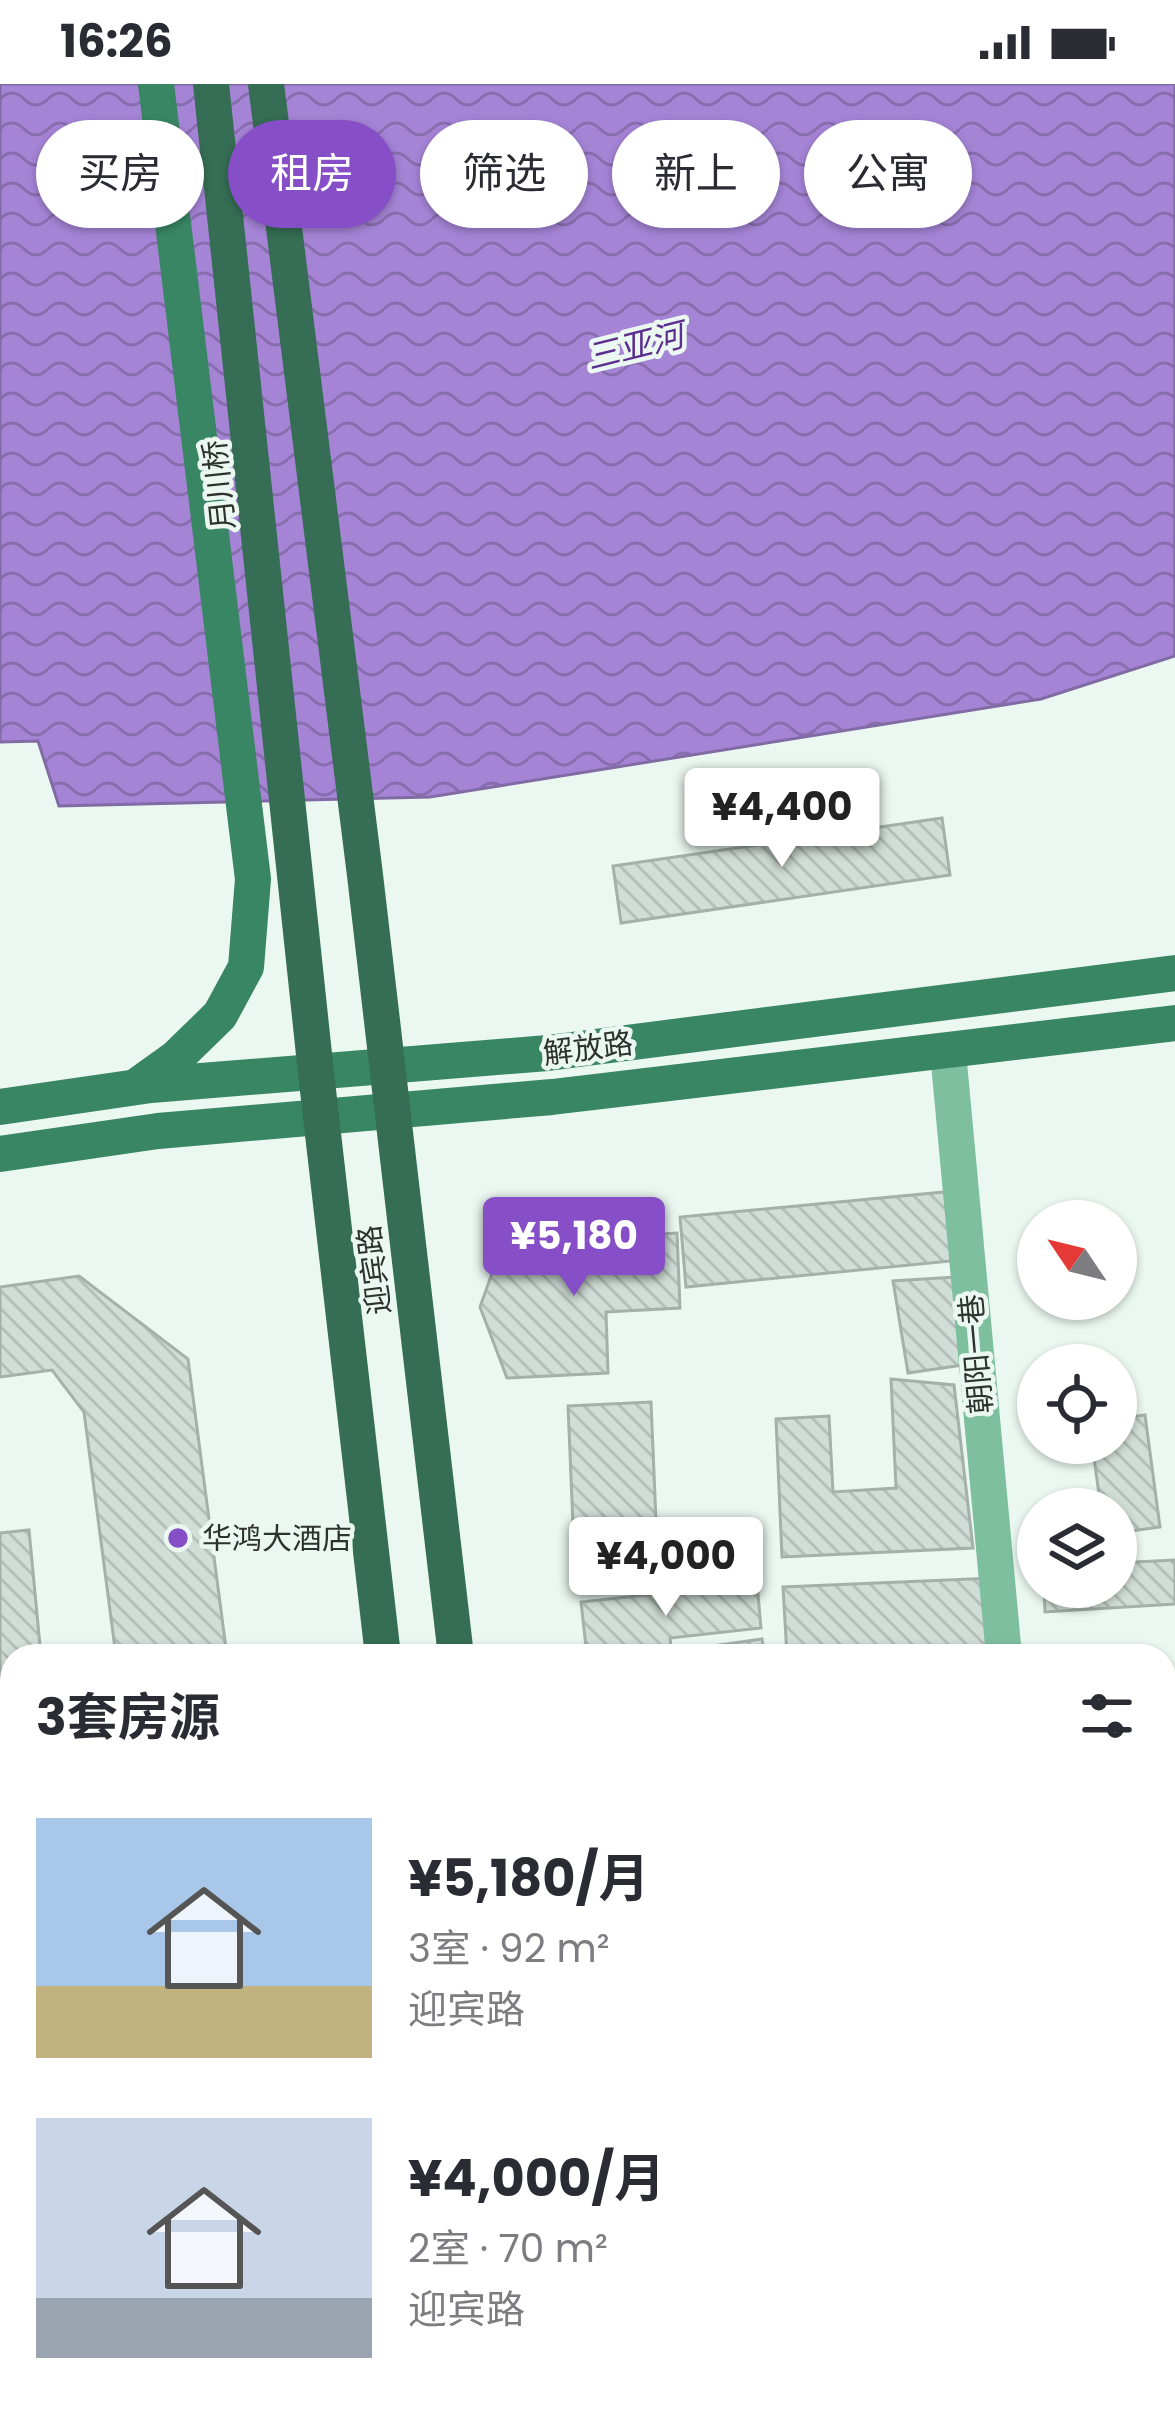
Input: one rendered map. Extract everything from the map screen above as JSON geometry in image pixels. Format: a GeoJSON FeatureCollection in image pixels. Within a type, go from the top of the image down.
{"type":"FeatureCollection","features":[{"type":"Feature","properties":{"kind":"highway","name":"月川桥"},"geometry":{"type":"LineString","coordinates":[[212,84],[297,877]]}},
{"type":"Feature","properties":{"kind":"highway","name":"迎宾路"},"geometry":{"type":"LineString","coordinates":[[266,84],[455,1644]]}},
{"type":"Feature","properties":{"kind":"highway","name":"迎宾路"},"geometry":{"type":"LineString","coordinates":[[297,877],[381,1644]]}},
{"type":"Feature","properties":{"kind":"main road"},"geometry":{"type":"LineString","coordinates":[[135,1088],[177,1057],[220,1015],[246,967],[253,879],[156,84]]}},
{"type":"Feature","properties":{"kind":"main road","name":"解放路"},"geometry":{"type":"LineString","coordinates":[[0,1107],[135,1088],[548,1053],[1175,973]]}},
{"type":"Feature","properties":{"kind":"main road","name":"解放路"},"geometry":{"type":"LineString","coordinates":[[0,1154],[158,1131],[552,1097],[1175,1023]]}},
{"type":"Feature","properties":{"kind":"street","name":"朝阳一巷"},"geometry":{"type":"LineString","coordinates":[[949,1052],[1003,1644]]}},
{"type":"Feature","properties":{"kind":"water","name":"三亚河"},"geometry":{"type":"Polygon","coordinates":[[[0,84],[1175,84],[1175,656],[1041,699],[430,797],[59,806],[38,741],[0,742],[0,84]]]}},
{"type":"Feature","properties":{"kind":"building"},"geometry":{"type":"Polygon","coordinates":[[[942,818],[950,875],[621,923],[613,866],[942,818]]]}},
{"type":"Feature","properties":{"kind":"building"},"geometry":{"type":"Polygon","coordinates":[[[955,1191],[961,1260],[686,1287],[680,1217],[955,1191]]]}},
{"type":"Feature","properties":{"kind":"building"},"geometry":{"type":"Polygon","coordinates":[[[677,1233],[680,1308],[606,1312],[608,1373],[507,1378],[480,1307],[501,1248],[526,1241],[677,1233]]]}},
{"type":"Feature","properties":{"kind":"building"},"geometry":{"type":"Polygon","coordinates":[[[79,1276],[188,1359],[225,1644],[114,1644],[84,1412],[52,1370],[0,1377],[0,1287],[79,1276]]]}},
{"type":"Feature","properties":{"kind":"building"},"geometry":{"type":"Polygon","coordinates":[[[955,1277],[977,1363],[908,1373],[893,1281],[955,1277]]]}},
{"type":"Feature","properties":{"kind":"building"},"geometry":{"type":"Polygon","coordinates":[[[891,1379],[954,1385],[973,1548],[782,1557],[776,1419],[829,1416],[833,1492],[896,1488],[891,1379]]]}},
{"type":"Feature","properties":{"kind":"building"},"geometry":{"type":"Polygon","coordinates":[[[651,1402],[658,1568],[575,1572],[568,1406],[651,1402]]]}},
{"type":"Feature","properties":{"kind":"building"},"geometry":{"type":"Polygon","coordinates":[[[1145,1415],[1160,1527],[1137,1530],[1137,1488],[1098,1488],[1095,1464],[1137,1464],[1137,1416],[1145,1415]]]}},
{"type":"Feature","properties":{"kind":"building"},"geometry":{"type":"Polygon","coordinates":[[[29,1530],[40,1644],[0,1644],[0,1533],[29,1530]]]}},
{"type":"Feature","properties":{"kind":"building"},"geometry":{"type":"Polygon","coordinates":[[[1175,1560],[1175,1604],[1137,1606],[1137,1562],[1175,1560]]]}},
{"type":"Feature","properties":{"kind":"building"},"geometry":{"type":"Polygon","coordinates":[[[994,1578],[1000,1644],[786,1644],[783,1587],[994,1578]]]}},
{"type":"Feature","properties":{"kind":"building"},"geometry":{"type":"Polygon","coordinates":[[[757,1583],[761,1628],[670,1638],[671,1644],[586,1644],[581,1602],[757,1583]]]}},
{"type":"Feature","properties":{"kind":"building"},"geometry":{"type":"Polygon","coordinates":[[[1045,1608],[1110,1608],[1045,1612],[1045,1608]]]}},
{"type":"Feature","properties":{"kind":"building"},"geometry":{"type":"Polygon","coordinates":[[[762,1639],[763,1644],[727,1644],[762,1639]]]}},
{"type":"Feature","properties":{"kind":"place","name":"华鸿大酒店"},"geometry":{"type":"Point","coordinates":[178,1538]}}]}
